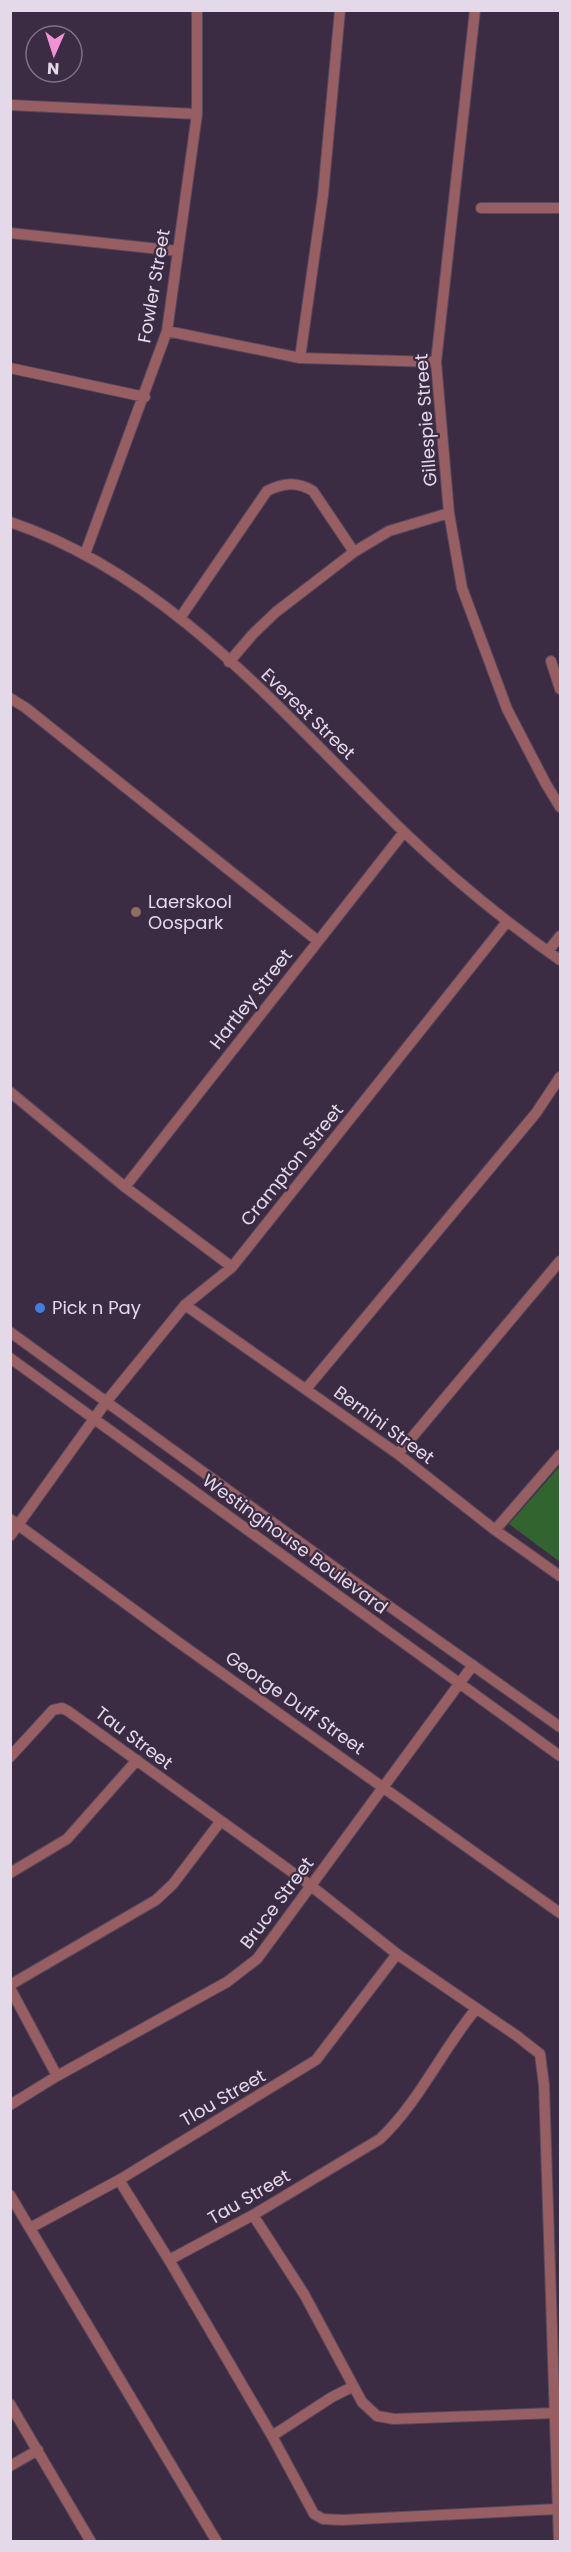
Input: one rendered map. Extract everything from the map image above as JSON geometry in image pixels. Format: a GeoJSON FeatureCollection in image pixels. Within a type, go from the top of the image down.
{"type":"FeatureCollection","features":[{"type":"Feature","properties":{"kind":"street","name":"Fowler Street"},"geometry":{"type":"LineString","coordinates":[[85,554],[145,397],[167,330],[197,114],[197,10]]}},
{"type":"Feature","properties":{"kind":"street"},"geometry":{"type":"LineString","coordinates":[[300,357],[323,195],[339,10]]}},
{"type":"Feature","properties":{"kind":"street","name":"Gillespie Street"},"geometry":{"type":"LineString","coordinates":[[475,10],[436,362],[449,513],[462,588],[507,709],[546,784],[561,807]]}},
{"type":"Feature","properties":{"kind":"street"},"geometry":{"type":"LineString","coordinates":[[10,105],[197,114]]}},
{"type":"Feature","properties":{"kind":"street"},"geometry":{"type":"LineString","coordinates":[[481,208],[561,208]]}},
{"type":"Feature","properties":{"kind":"street"},"geometry":{"type":"LineString","coordinates":[[10,233],[178,251]]}},
{"type":"Feature","properties":{"kind":"street"},"geometry":{"type":"LineString","coordinates":[[167,330],[300,357],[436,362]]}},
{"type":"Feature","properties":{"kind":"street"},"geometry":{"type":"LineString","coordinates":[[10,368],[145,397]]}},
{"type":"Feature","properties":{"kind":"street"},"geometry":{"type":"LineString","coordinates":[[180,618],[267,491],[278,485],[291,483],[304,485],[313,491],[354,552]]}},
{"type":"Feature","properties":{"kind":"street"},"geometry":{"type":"LineString","coordinates":[[229,662],[276,612],[354,552],[389,531],[449,513]]}},
{"type":"Feature","properties":{"kind":"street","name":"Everest Street"},"geometry":{"type":"LineString","coordinates":[[10,522],[85,554],[180,618],[274,701],[404,832],[506,923],[561,960]]}},
{"type":"Feature","properties":{"kind":"street"},"geometry":{"type":"LineString","coordinates":[[551,662],[561,689]]}},
{"type":"Feature","properties":{"kind":"street"},"geometry":{"type":"LineString","coordinates":[[10,698],[26,708],[318,941]]}},
{"type":"Feature","properties":{"kind":"street","name":"Hartley Street"},"geometry":{"type":"LineString","coordinates":[[125,1187],[404,832]]}},
{"type":"Feature","properties":{"kind":"street","name":"Crampton Street"},"geometry":{"type":"LineString","coordinates":[[10,1536],[14,1522],[106,1402],[185,1305],[232,1267],[506,923]]}},
{"type":"Feature","properties":{"kind":"street"},"geometry":{"type":"LineString","coordinates":[[548,951],[561,936]]}},
{"type":"Feature","properties":{"kind":"street"},"geometry":{"type":"LineString","coordinates":[[306,1389],[536,1113],[561,1077]]}},
{"type":"Feature","properties":{"kind":"street"},"geometry":{"type":"LineString","coordinates":[[10,1092],[125,1187],[232,1267]]}},
{"type":"Feature","properties":{"kind":"street"},"geometry":{"type":"LineString","coordinates":[[398,1454],[561,1261]]}},
{"type":"Feature","properties":{"kind":"street","name":"Bernini Street"},"geometry":{"type":"LineString","coordinates":[[185,1305],[398,1454],[495,1530],[561,1576]]}},
{"type":"Feature","properties":{"kind":"street","name":"Westinghouse Boulevard"},"geometry":{"type":"LineString","coordinates":[[10,1332],[561,1727]]}},
{"type":"Feature","properties":{"kind":"street","name":"Westinghouse Boulevard"},"geometry":{"type":"LineString","coordinates":[[10,1358],[96,1418],[458,1684],[561,1756]]}},
{"type":"Feature","properties":{"kind":"street"},"geometry":{"type":"LineString","coordinates":[[495,1530],[561,1455]]}},
{"type":"Feature","properties":{"kind":"street","name":"George Duff Street"},"geometry":{"type":"LineString","coordinates":[[14,1522],[178,1642],[561,1913]]}},
{"type":"Feature","properties":{"kind":"street","name":"Bruce Street"},"geometry":{"type":"LineString","coordinates":[[10,2105],[57,2076],[242,1973],[274,1938],[310,1885],[473,1665]]}},
{"type":"Feature","properties":{"kind":"street","name":"Tau Street"},"geometry":{"type":"LineString","coordinates":[[10,1757],[57,1708],[68,1711],[310,1885],[397,1954],[540,2054],[559,2541]]}},
{"type":"Feature","properties":{"kind":"street"},"geometry":{"type":"LineString","coordinates":[[10,1874],[67,1839],[137,1760]]}},
{"type":"Feature","properties":{"kind":"street"},"geometry":{"type":"LineString","coordinates":[[57,2076],[10,1986],[156,1900],[173,1884],[220,1822]]}},
{"type":"Feature","properties":{"kind":"street","name":"Tlou Street"},"geometry":{"type":"LineString","coordinates":[[30,2228],[119,2180],[316,2060],[397,1954]]}},
{"type":"Feature","properties":{"kind":"street","name":"Tau Street"},"geometry":{"type":"LineString","coordinates":[[169,2260],[254,2215],[380,2139],[394,2126],[452,2039],[476,2009]]}},
{"type":"Feature","properties":{"kind":"street"},"geometry":{"type":"LineString","coordinates":[[119,2180],[169,2260],[272,2436],[314,2514],[323,2519],[558,2509]]}},
{"type":"Feature","properties":{"kind":"street"},"geometry":{"type":"LineString","coordinates":[[10,2195],[217,2541]]}},
{"type":"Feature","properties":{"kind":"street"},"geometry":{"type":"LineString","coordinates":[[254,2215],[304,2294],[352,2387],[370,2411],[386,2418],[554,2413]]}},
{"type":"Feature","properties":{"kind":"street"},"geometry":{"type":"LineString","coordinates":[[272,2436],[332,2397],[352,2387]]}},
{"type":"Feature","properties":{"kind":"street"},"geometry":{"type":"LineString","coordinates":[[10,2404],[87,2540]]}},
{"type":"Feature","properties":{"kind":"street"},"geometry":{"type":"LineString","coordinates":[[10,2466],[38,2450]]}},
{"type":"Feature","properties":{"kind":"green space"},"geometry":{"type":"Polygon","coordinates":[[[560,1466],[560,1562],[509,1524],[560,1466]]]}},
{"type":"Feature","properties":{"kind":"place","name":"Laerskool Oospark"},"geometry":{"type":"Point","coordinates":[136,912]}},
{"type":"Feature","properties":{"kind":"place","name":"Pick n Pay"},"geometry":{"type":"Point","coordinates":[40,1308]}}]}
